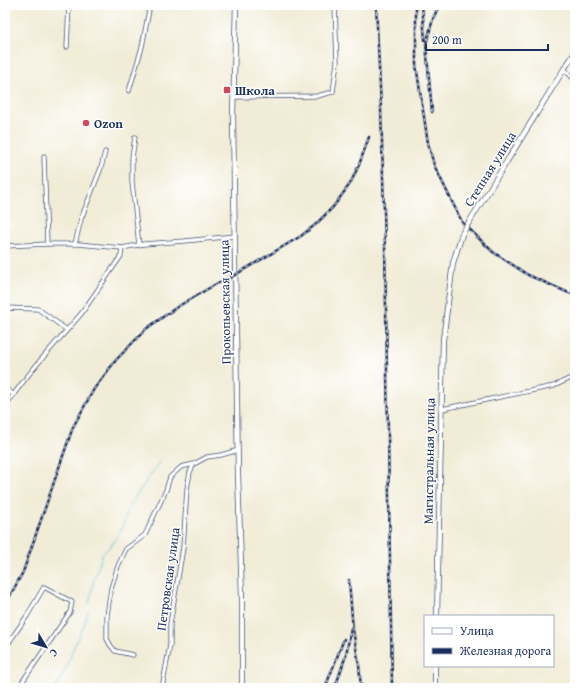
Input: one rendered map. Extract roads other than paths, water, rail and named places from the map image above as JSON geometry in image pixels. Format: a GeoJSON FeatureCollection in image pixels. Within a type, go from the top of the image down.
{"type":"FeatureCollection","features":[{"type":"Feature","properties":{"kind":"main road","name":"Прокопьевская улица"},"geometry":{"type":"LineString","coordinates":[[236,5],[234,97],[235,236],[238,466],[242,598],[241,688]]}},
{"type":"Feature","properties":{"kind":"main road","name":"Степная улица"},"geometry":{"type":"LineString","coordinates":[[447,306],[454,263],[462,234],[575,53]]}},
{"type":"Feature","properties":{"kind":"main road","name":"Магистральная улица"},"geometry":{"type":"LineString","coordinates":[[436,615],[443,340],[447,306]]}},
{"type":"Feature","properties":{"kind":"main road"},"geometry":{"type":"LineString","coordinates":[[435,667],[435,688]]}},
{"type":"Feature","properties":{"kind":"street"},"geometry":{"type":"LineString","coordinates":[[67,47],[69,5]]}},
{"type":"Feature","properties":{"kind":"street"},"geometry":{"type":"LineString","coordinates":[[129,91],[142,47],[150,5]]}},
{"type":"Feature","properties":{"kind":"street"},"geometry":{"type":"LineString","coordinates":[[234,97],[317,96],[333,92],[337,62],[335,5]]}},
{"type":"Feature","properties":{"kind":"street"},"geometry":{"type":"LineString","coordinates":[[564,69],[575,80]]}},
{"type":"Feature","properties":{"kind":"street"},"geometry":{"type":"LineString","coordinates":[[135,137],[132,158],[132,182],[139,245]]}},
{"type":"Feature","properties":{"kind":"street"},"geometry":{"type":"LineString","coordinates":[[75,244],[81,219],[102,168],[105,152]]}},
{"type":"Feature","properties":{"kind":"street"},"geometry":{"type":"LineString","coordinates":[[44,156],[47,244]]}},
{"type":"Feature","properties":{"kind":"street"},"geometry":{"type":"LineString","coordinates":[[5,246],[75,244],[122,248],[235,236]]}},
{"type":"Feature","properties":{"kind":"street"},"geometry":{"type":"LineString","coordinates":[[5,406],[39,362],[81,314],[121,256],[122,248]]}},
{"type":"Feature","properties":{"kind":"street"},"geometry":{"type":"LineString","coordinates":[[5,308],[38,309],[67,330]]}},
{"type":"Feature","properties":{"kind":"street"},"geometry":{"type":"LineString","coordinates":[[442,409],[554,386],[575,376]]}},
{"type":"Feature","properties":{"kind":"street"},"geometry":{"type":"LineString","coordinates":[[5,388],[14,395]]}},
{"type":"Feature","properties":{"kind":"street"},"geometry":{"type":"LineString","coordinates":[[133,655],[116,651],[111,646],[108,639],[106,616],[111,588],[118,566],[126,550],[145,536],[166,490],[170,477],[180,467],[194,464],[207,456],[235,451]]}},
{"type":"Feature","properties":{"kind":"street","name":"Петровская улица"},"geometry":{"type":"LineString","coordinates":[[162,688],[170,645],[170,624],[183,548],[190,472],[194,464]]}},
{"type":"Feature","properties":{"kind":"street"},"geometry":{"type":"LineString","coordinates":[[5,648],[27,616],[38,594],[44,587],[72,602],[70,612],[18,688]]}},
{"type":"Feature","properties":{"kind":"waterway"},"geometry":{"type":"LineString","coordinates":[[89,604],[94,579],[102,555],[118,535],[122,528],[129,506],[160,461]]}},
{"type":"Feature","properties":{"kind":"waterway"},"geometry":{"type":"LineString","coordinates":[[56,688],[84,625],[88,611]]}},
{"type":"Feature","properties":{"kind":"railway"},"geometry":{"type":"LineString","coordinates":[[376,5],[385,245],[392,688]]}},
{"type":"Feature","properties":{"kind":"railway"},"geometry":{"type":"LineString","coordinates":[[416,5],[416,65],[428,143],[434,165],[462,222],[493,252],[528,275],[569,293],[575,294]]}},
{"type":"Feature","properties":{"kind":"railway"},"geometry":{"type":"LineString","coordinates":[[422,5],[425,40]]}},
{"type":"Feature","properties":{"kind":"railway"},"geometry":{"type":"LineString","coordinates":[[432,112],[426,44],[433,19],[439,5]]}},
{"type":"Feature","properties":{"kind":"railway"},"geometry":{"type":"LineString","coordinates":[[5,605],[23,572],[73,427],[94,389],[116,360],[146,329],[177,307],[301,236],[315,225],[333,207],[350,184],[359,165],[369,137]]}},
{"type":"Feature","properties":{"kind":"railway"},"geometry":{"type":"LineString","coordinates":[[349,580],[353,630],[361,688]]}},
{"type":"Feature","properties":{"kind":"railway"},"geometry":{"type":"LineString","coordinates":[[335,688],[346,655],[351,628]]}},
{"type":"Feature","properties":{"kind":"railway"},"geometry":{"type":"LineString","coordinates":[[325,688],[344,639]]}},
{"type":"Feature","properties":{"kind":"place","name":"Школа"},"geometry":{"type":"Point","coordinates":[227,90]}},
{"type":"Feature","properties":{"kind":"place","name":"Ozon"},"geometry":{"type":"Point","coordinates":[86,123]}}]}
